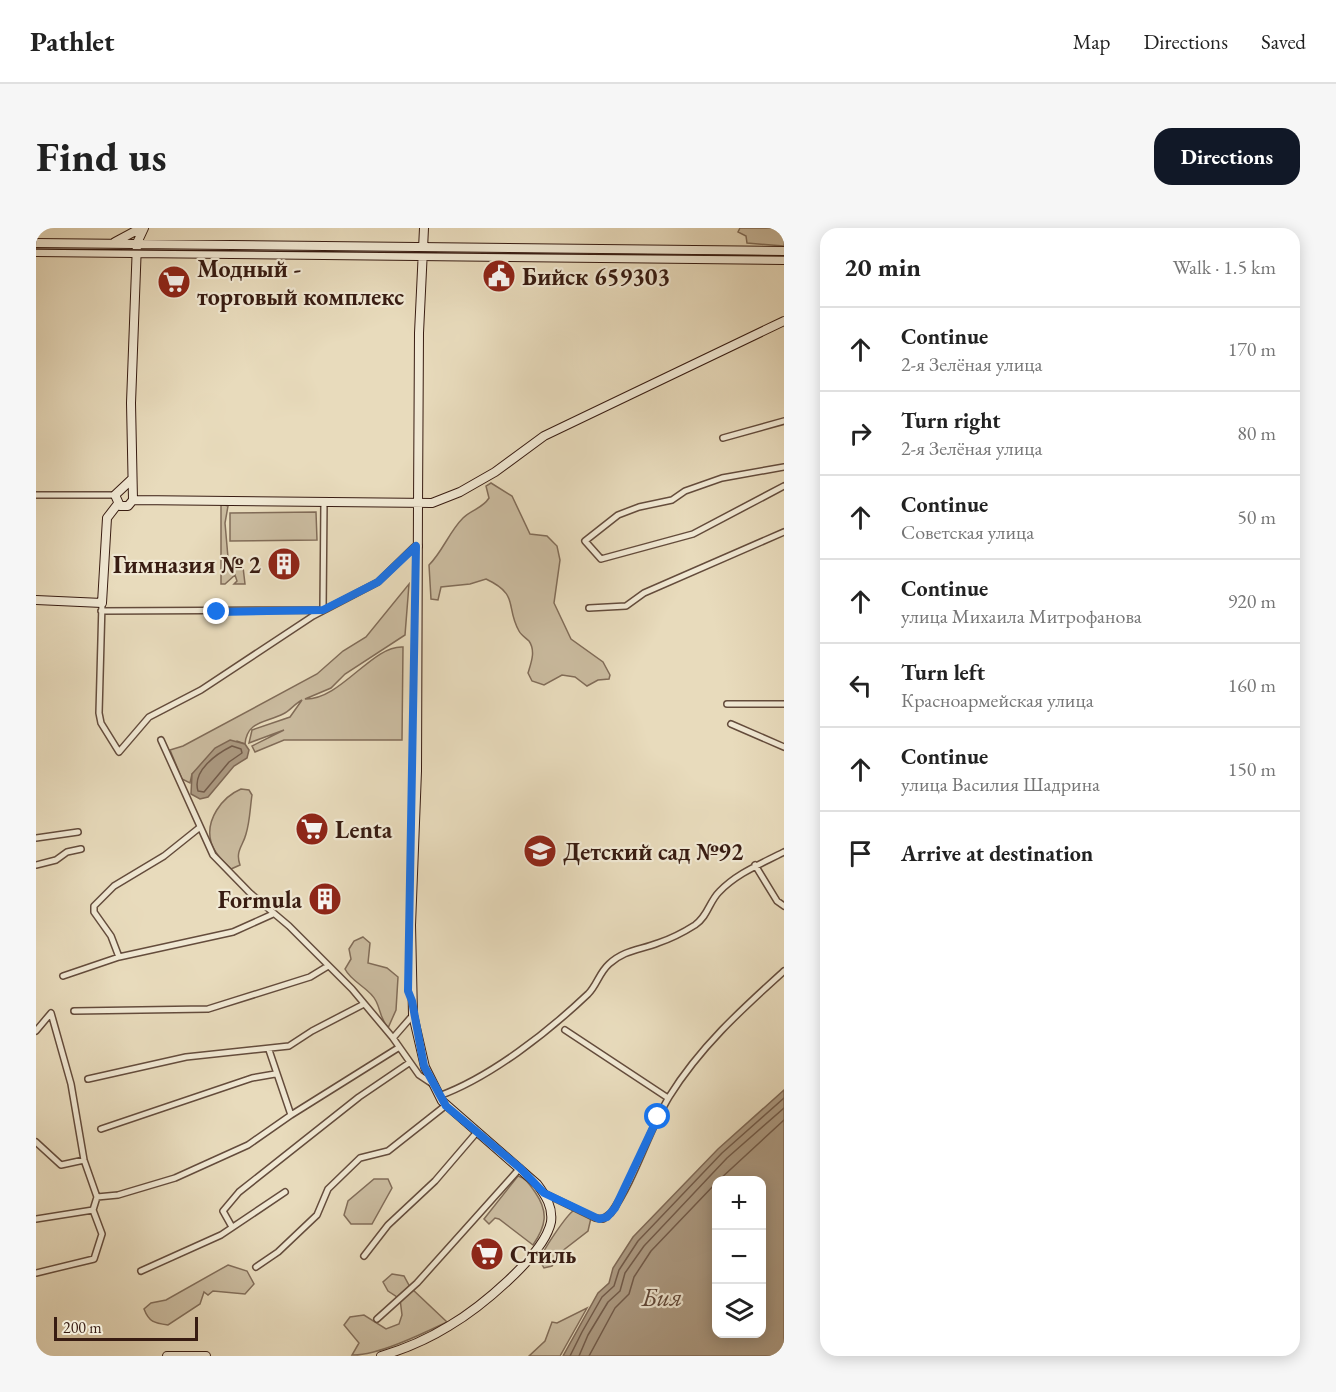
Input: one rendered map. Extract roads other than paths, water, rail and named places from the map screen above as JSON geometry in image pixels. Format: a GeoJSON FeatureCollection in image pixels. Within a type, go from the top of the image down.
{"type":"FeatureCollection","features":[{"type":"Feature","properties":{"kind":"main road"},"geometry":{"type":"LineString","coordinates":[[111,243],[143,228]]}},
{"type":"Feature","properties":{"kind":"main road"},"geometry":{"type":"LineString","coordinates":[[117,497],[128,506],[133,498],[137,243],[143,228]]}},
{"type":"Feature","properties":{"kind":"main road"},"geometry":{"type":"LineString","coordinates":[[381,1356],[405,1348],[453,1324],[481,1303],[536,1249],[550,1223],[551,1209],[544,1193],[520,1168],[446,1106],[431,1083],[421,1055],[413,1015],[411,925],[419,373],[425,228]]}},
{"type":"Feature","properties":{"kind":"main road"},"geometry":{"type":"LineString","coordinates":[[36,243],[137,243],[784,260]]}},
{"type":"Feature","properties":{"kind":"main road"},"geometry":{"type":"LineString","coordinates":[[724,259],[727,250]]}},
{"type":"Feature","properties":{"kind":"main road"},"geometry":{"type":"LineString","coordinates":[[36,252],[137,254],[784,251]]}},
{"type":"Feature","properties":{"kind":"main road"},"geometry":{"type":"LineString","coordinates":[[420,516],[423,508],[460,492],[495,472],[544,436],[784,321]]}},
{"type":"Feature","properties":{"kind":"main road"},"geometry":{"type":"LineString","coordinates":[[36,600],[102,607],[107,518],[117,497],[132,480]]}},
{"type":"Feature","properties":{"kind":"main road"},"geometry":{"type":"LineString","coordinates":[[117,497],[129,491],[133,498]]}},
{"type":"Feature","properties":{"kind":"main road"},"geometry":{"type":"LineString","coordinates":[[133,498],[433,502]]}},
{"type":"Feature","properties":{"kind":"main road"},"geometry":{"type":"LineString","coordinates":[[417,546],[420,516],[418,502]]}},
{"type":"Feature","properties":{"kind":"main road"},"geometry":{"type":"LineString","coordinates":[[167,1356],[206,1356]]}},
{"type":"Feature","properties":{"kind":"street"},"geometry":{"type":"LineString","coordinates":[[723,438],[784,422]]}},
{"type":"Feature","properties":{"kind":"street"},"geometry":{"type":"LineString","coordinates":[[784,467],[722,478],[685,491],[672,500],[639,507],[618,515],[585,541],[600,559],[668,542],[693,534],[784,486]]}},
{"type":"Feature","properties":{"kind":"street"},"geometry":{"type":"LineString","coordinates":[[36,495],[117,497]]}},
{"type":"Feature","properties":{"kind":"street"},"geometry":{"type":"LineString","coordinates":[[323,610],[324,502]]}},
{"type":"Feature","properties":{"kind":"street"},"geometry":{"type":"LineString","coordinates":[[589,608],[630,604],[645,592],[784,532]]}},
{"type":"Feature","properties":{"kind":"street"},"geometry":{"type":"LineString","coordinates":[[323,610],[102,607],[99,713],[101,723],[119,752],[131,741],[145,720],[201,690],[323,610],[378,582],[417,546]]}},
{"type":"Feature","properties":{"kind":"street"},"geometry":{"type":"LineString","coordinates":[[727,704],[784,704]]}},
{"type":"Feature","properties":{"kind":"street"},"geometry":{"type":"LineString","coordinates":[[731,724],[784,747]]}},
{"type":"Feature","properties":{"kind":"street"},"geometry":{"type":"LineString","coordinates":[[161,740],[213,855],[328,966],[393,1038],[419,1075],[431,1083]]}},
{"type":"Feature","properties":{"kind":"street"},"geometry":{"type":"LineString","coordinates":[[119,957],[111,936],[94,912],[94,906],[114,886],[164,856],[199,828]]}},
{"type":"Feature","properties":{"kind":"street"},"geometry":{"type":"LineString","coordinates":[[36,838],[78,832]]}},
{"type":"Feature","properties":{"kind":"street"},"geometry":{"type":"LineString","coordinates":[[36,865],[54,861],[68,852],[81,849]]}},
{"type":"Feature","properties":{"kind":"street"},"geometry":{"type":"LineString","coordinates":[[439,1096],[461,1088],[550,1027],[588,993],[598,975],[613,960],[633,949],[658,943],[696,924],[708,912],[717,894],[755,865],[784,852]]}},
{"type":"Feature","properties":{"kind":"street"},"geometry":{"type":"LineString","coordinates":[[755,865],[775,898],[784,906]]}},
{"type":"Feature","properties":{"kind":"street"},"geometry":{"type":"LineString","coordinates":[[63,976],[119,957],[234,932],[273,914]]}},
{"type":"Feature","properties":{"kind":"street"},"geometry":{"type":"LineString","coordinates":[[74,1011],[208,1009],[310,977],[328,966]]}},
{"type":"Feature","properties":{"kind":"street"},"geometry":{"type":"LineString","coordinates":[[544,1193],[590,1216],[599,1219],[607,1217],[615,1208],[668,1098],[717,1032],[784,971]]}},
{"type":"Feature","properties":{"kind":"street"},"geometry":{"type":"LineString","coordinates":[[88,1079],[186,1056],[269,1050],[293,1044],[312,1030],[364,1004]]}},
{"type":"Feature","properties":{"kind":"street"},"geometry":{"type":"LineString","coordinates":[[36,1031],[50,1012],[71,1084],[84,1160],[98,1197],[93,1210],[102,1234],[94,1259],[36,1273]]}},
{"type":"Feature","properties":{"kind":"street"},"geometry":{"type":"LineString","coordinates":[[393,1038],[413,1015]]}},
{"type":"Feature","properties":{"kind":"street"},"geometry":{"type":"LineString","coordinates":[[566,1030],[668,1098]]}},
{"type":"Feature","properties":{"kind":"street"},"geometry":{"type":"LineString","coordinates":[[98,1197],[120,1194],[166,1181],[257,1141],[291,1115],[398,1048]]}},
{"type":"Feature","properties":{"kind":"street"},"geometry":{"type":"LineString","coordinates":[[269,1050],[275,1074],[291,1115]]}},
{"type":"Feature","properties":{"kind":"street"},"geometry":{"type":"LineString","coordinates":[[232,1227],[223,1212],[239,1192],[359,1097],[409,1063]]}},
{"type":"Feature","properties":{"kind":"street"},"geometry":{"type":"LineString","coordinates":[[101,1129],[242,1082],[275,1074]]}},
{"type":"Feature","properties":{"kind":"street"},"geometry":{"type":"LineString","coordinates":[[256,1268],[278,1252],[317,1215],[328,1189],[360,1158],[388,1151],[446,1106]]}},
{"type":"Feature","properties":{"kind":"street"},"geometry":{"type":"LineString","coordinates":[[364,1256],[388,1226],[435,1181],[477,1132]]}},
{"type":"Feature","properties":{"kind":"street"},"geometry":{"type":"LineString","coordinates":[[36,1142],[62,1165],[84,1160]]}},
{"type":"Feature","properties":{"kind":"street"},"geometry":{"type":"LineString","coordinates":[[377,1319],[417,1284],[520,1168]]}},
{"type":"Feature","properties":{"kind":"street"},"geometry":{"type":"LineString","coordinates":[[141,1271],[232,1227],[285,1192]]}},
{"type":"Feature","properties":{"kind":"street"},"geometry":{"type":"LineString","coordinates":[[36,1220],[93,1210]]}},
{"type":"Feature","properties":{"kind":"water"},"geometry":{"type":"Polygon","coordinates":[[[230,740],[245,744],[249,750],[247,758],[234,766],[208,797],[200,799],[191,794],[192,774],[215,748],[230,740]]]}},
{"type":"Feature","properties":{"kind":"water","name":"Бия"},"geometry":{"type":"Polygon","coordinates":[[[784,1090],[784,1356],[563,1356],[598,1293],[609,1283],[613,1268],[633,1237],[718,1149],[784,1090]]]}},
{"type":"Feature","properties":{"kind":"tram line"},"geometry":{"type":"LineString","coordinates":[[36,249],[784,256]]}},
{"type":"Feature","properties":{"kind":"place","name":"Бийск 659303"},"geometry":{"type":"Point","coordinates":[499,276]}},
{"type":"Feature","properties":{"kind":"place","name":"Модный - торговый комплекс"},"geometry":{"type":"Point","coordinates":[174,282]}},
{"type":"Feature","properties":{"kind":"place","name":"Гимназия № 2"},"geometry":{"type":"Point","coordinates":[284,564]}},
{"type":"Feature","properties":{"kind":"place","name":"Lenta"},"geometry":{"type":"Point","coordinates":[312,829]}},
{"type":"Feature","properties":{"kind":"place","name":"Детский сад №92"},"geometry":{"type":"Point","coordinates":[540,851]}},
{"type":"Feature","properties":{"kind":"place","name":"Formula"},"geometry":{"type":"Point","coordinates":[325,899]}},
{"type":"Feature","properties":{"kind":"place","name":"Стиль"},"geometry":{"type":"Point","coordinates":[487,1254]}}]}
